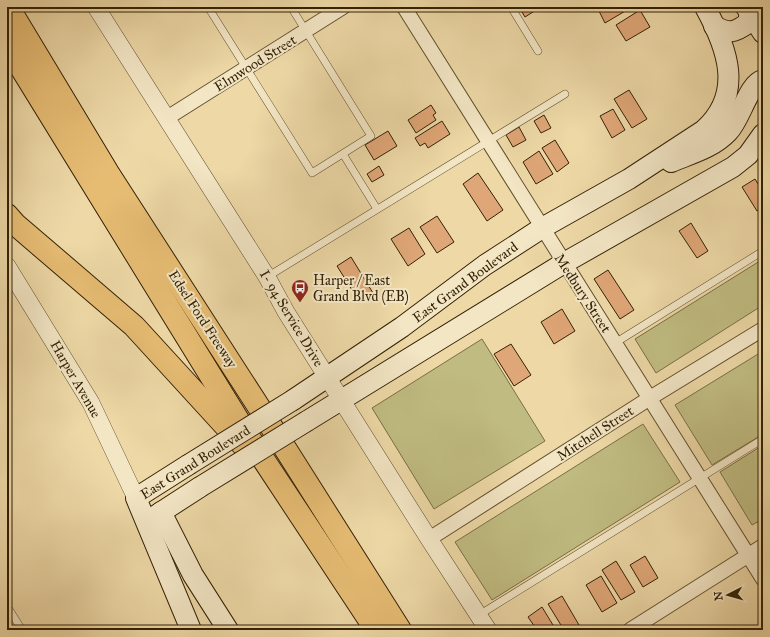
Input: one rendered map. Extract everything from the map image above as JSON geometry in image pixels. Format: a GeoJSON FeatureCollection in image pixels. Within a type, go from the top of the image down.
{"type":"FeatureCollection","features":[{"type":"Feature","properties":{"kind":"highway","name":"Edsel Ford Freeway"},"geometry":{"type":"LineString","coordinates":[[8,7],[108,174],[264,415],[394,628]]}},
{"type":"Feature","properties":{"kind":"highway"},"geometry":{"type":"LineString","coordinates":[[24,7],[108,174]]}},
{"type":"Feature","properties":{"kind":"highway","name":"Edsel Ford Freeway"},"geometry":{"type":"LineString","coordinates":[[7,45],[246,433],[280,484],[394,628]]}},
{"type":"Feature","properties":{"kind":"highway"},"geometry":{"type":"LineString","coordinates":[[7,215],[14,224],[134,326],[280,484]]}},
{"type":"Feature","properties":{"kind":"main road","name":"East Grand Boulevard"},"geometry":{"type":"LineString","coordinates":[[228,630],[182,555],[136,498],[328,377],[402,327],[485,265],[542,228],[629,179],[704,130],[713,121],[722,108],[729,90],[729,71],[714,26],[705,7]]}},
{"type":"Feature","properties":{"kind":"main road"},"geometry":{"type":"LineString","coordinates":[[714,26],[726,32],[738,30],[748,23],[748,10]]}},
{"type":"Feature","properties":{"kind":"main road"},"geometry":{"type":"LineString","coordinates":[[748,10],[763,33]]}},
{"type":"Feature","properties":{"kind":"main road"},"geometry":{"type":"LineString","coordinates":[[629,179],[717,142],[737,121],[749,93],[756,83],[763,80]]}},
{"type":"Feature","properties":{"kind":"main road","name":"East Grand Boulevard"},"geometry":{"type":"LineString","coordinates":[[153,518],[200,487],[564,263],[733,167],[748,155],[762,138]]}},
{"type":"Feature","properties":{"kind":"main road","name":"East Grand Boulevard"},"geometry":{"type":"LineString","coordinates":[[153,518],[191,630]]}},
{"type":"Feature","properties":{"kind":"street","name":"I- 94 Service Drive"},"geometry":{"type":"LineString","coordinates":[[96,7],[267,277],[286,312],[341,400],[488,630]]}},
{"type":"Feature","properties":{"kind":"street","name":"Elmwood Street"},"geometry":{"type":"LineString","coordinates":[[166,118],[343,7]]}},
{"type":"Feature","properties":{"kind":"street","name":"Medbury Street"},"geometry":{"type":"LineString","coordinates":[[404,7],[763,579]]}},
{"type":"Feature","properties":{"kind":"street","name":"Harper Avenue"},"geometry":{"type":"LineString","coordinates":[[7,266],[92,403],[136,498]]}},
{"type":"Feature","properties":{"kind":"street","name":"Mitchell Street"},"geometry":{"type":"LineString","coordinates":[[429,539],[650,398],[763,329]]}},
{"type":"Feature","properties":{"kind":"street"},"geometry":{"type":"LineString","coordinates":[[630,630],[763,546]]}},
{"type":"Feature","properties":{"kind":"lane"},"geometry":{"type":"LineString","coordinates":[[208,7],[312,173],[371,136],[291,7]]}},
{"type":"Feature","properties":{"kind":"lane"},"geometry":{"type":"LineString","coordinates":[[510,7],[538,51]]}},
{"type":"Feature","properties":{"kind":"lane"},"geometry":{"type":"LineString","coordinates":[[267,277],[565,94]]}},
{"type":"Feature","properties":{"kind":"lane"},"geometry":{"type":"LineString","coordinates":[[343,154],[377,210]]}},
{"type":"Feature","properties":{"kind":"lane"},"geometry":{"type":"LineString","coordinates":[[615,342],[763,251]]}},
{"type":"Feature","properties":{"kind":"lane"},"geometry":{"type":"LineString","coordinates":[[479,615],[763,438]]}},
{"type":"Feature","properties":{"kind":"lane"},"geometry":{"type":"LineString","coordinates":[[7,606],[22,630]]}},
{"type":"Feature","properties":{"kind":"shaded area"},"geometry":{"type":"Polygon","coordinates":[[[763,259],[763,305],[656,373],[635,339],[763,259]]]}},
{"type":"Feature","properties":{"kind":"shaded area"},"geometry":{"type":"Polygon","coordinates":[[[482,339],[545,441],[434,509],[372,408],[482,339]]]}},
{"type":"Feature","properties":{"kind":"shaded area"},"geometry":{"type":"Polygon","coordinates":[[[763,351],[763,434],[712,465],[675,405],[763,351]]]}},
{"type":"Feature","properties":{"kind":"shaded area"},"geometry":{"type":"Polygon","coordinates":[[[643,424],[680,482],[492,600],[455,542],[643,424]]]}},
{"type":"Feature","properties":{"kind":"shaded area"},"geometry":{"type":"Polygon","coordinates":[[[763,445],[763,519],[752,525],[720,472],[763,445]]]}},
{"type":"Feature","properties":{"kind":"building"},"geometry":{"type":"Polygon","coordinates":[[[519,7],[541,7],[525,17],[519,7]]]}},
{"type":"Feature","properties":{"kind":"building"},"geometry":{"type":"Polygon","coordinates":[[[597,7],[632,7],[605,23],[597,7]]]}},
{"type":"Feature","properties":{"kind":"building"},"geometry":{"type":"Polygon","coordinates":[[[640,10],[650,27],[626,41],[616,25],[640,10]]]}},
{"type":"Feature","properties":{"kind":"building"},"geometry":{"type":"Polygon","coordinates":[[[629,90],[647,119],[632,128],[614,99],[629,90]]]}},
{"type":"Feature","properties":{"kind":"building"},"geometry":{"type":"Polygon","coordinates":[[[431,105],[436,113],[433,115],[436,120],[416,133],[408,120],[431,105]]]}},
{"type":"Feature","properties":{"kind":"building"},"geometry":{"type":"Polygon","coordinates":[[[613,109],[625,130],[612,138],[600,116],[613,109]]]}},
{"type":"Feature","properties":{"kind":"building"},"geometry":{"type":"Polygon","coordinates":[[[544,115],[551,128],[541,133],[534,121],[544,115]]]}},
{"type":"Feature","properties":{"kind":"building"},"geometry":{"type":"Polygon","coordinates":[[[442,121],[450,134],[428,148],[425,143],[420,146],[415,138],[442,121]]]}},
{"type":"Feature","properties":{"kind":"building"},"geometry":{"type":"Polygon","coordinates":[[[519,127],[526,140],[513,147],[506,135],[519,127]]]}},
{"type":"Feature","properties":{"kind":"building"},"geometry":{"type":"Polygon","coordinates":[[[388,131],[397,146],[374,160],[365,145],[388,131]]]}},
{"type":"Feature","properties":{"kind":"building"},"geometry":{"type":"Polygon","coordinates":[[[555,140],[569,163],[557,172],[542,148],[555,140]]]}},
{"type":"Feature","properties":{"kind":"building"},"geometry":{"type":"Polygon","coordinates":[[[539,151],[553,174],[536,184],[523,162],[539,151]]]}},
{"type":"Feature","properties":{"kind":"building"},"geometry":{"type":"Polygon","coordinates":[[[379,166],[384,175],[372,182],[367,174],[379,166]]]}},
{"type":"Feature","properties":{"kind":"building"},"geometry":{"type":"Polygon","coordinates":[[[478,173],[503,210],[487,221],[463,184],[478,173]]]}},
{"type":"Feature","properties":{"kind":"building"},"geometry":{"type":"Polygon","coordinates":[[[755,179],[763,192],[763,208],[757,211],[742,187],[755,179]]]}},
{"type":"Feature","properties":{"kind":"building"},"geometry":{"type":"Polygon","coordinates":[[[437,216],[454,242],[437,253],[420,227],[437,216]]]}},
{"type":"Feature","properties":{"kind":"building"},"geometry":{"type":"Polygon","coordinates":[[[691,223],[708,251],[697,258],[679,231],[691,223]]]}},
{"type":"Feature","properties":{"kind":"building"},"geometry":{"type":"Polygon","coordinates":[[[409,228],[425,254],[408,266],[391,239],[409,228]]]}},
{"type":"Feature","properties":{"kind":"building"},"geometry":{"type":"Polygon","coordinates":[[[351,257],[373,293],[359,301],[337,266],[351,257]]]}},
{"type":"Feature","properties":{"kind":"building"},"geometry":{"type":"Polygon","coordinates":[[[608,270],[634,310],[620,319],[594,279],[608,270]]]}},
{"type":"Feature","properties":{"kind":"building"},"geometry":{"type":"Polygon","coordinates":[[[562,309],[575,331],[554,344],[541,322],[562,309]]]}},
{"type":"Feature","properties":{"kind":"building"},"geometry":{"type":"Polygon","coordinates":[[[511,344],[531,375],[514,386],[494,354],[511,344]]]}},
{"type":"Feature","properties":{"kind":"building"},"geometry":{"type":"Polygon","coordinates":[[[645,556],[658,578],[643,587],[630,565],[645,556]]]}},
{"type":"Feature","properties":{"kind":"building"},"geometry":{"type":"Polygon","coordinates":[[[616,561],[635,592],[621,600],[602,570],[616,561]]]}},
{"type":"Feature","properties":{"kind":"building"},"geometry":{"type":"Polygon","coordinates":[[[601,576],[617,603],[602,612],[586,585],[601,576]]]}},
{"type":"Feature","properties":{"kind":"building"},"geometry":{"type":"Polygon","coordinates":[[[562,596],[579,625],[571,630],[564,630],[548,604],[562,596]]]}},
{"type":"Feature","properties":{"kind":"building"},"geometry":{"type":"Polygon","coordinates":[[[542,607],[556,630],[537,630],[528,617],[542,607]]]}},
{"type":"Feature","properties":{"kind":"place","name":"Harper / East Grand Blvd (EB)"},"geometry":{"type":"Point","coordinates":[300,303]}}]}
